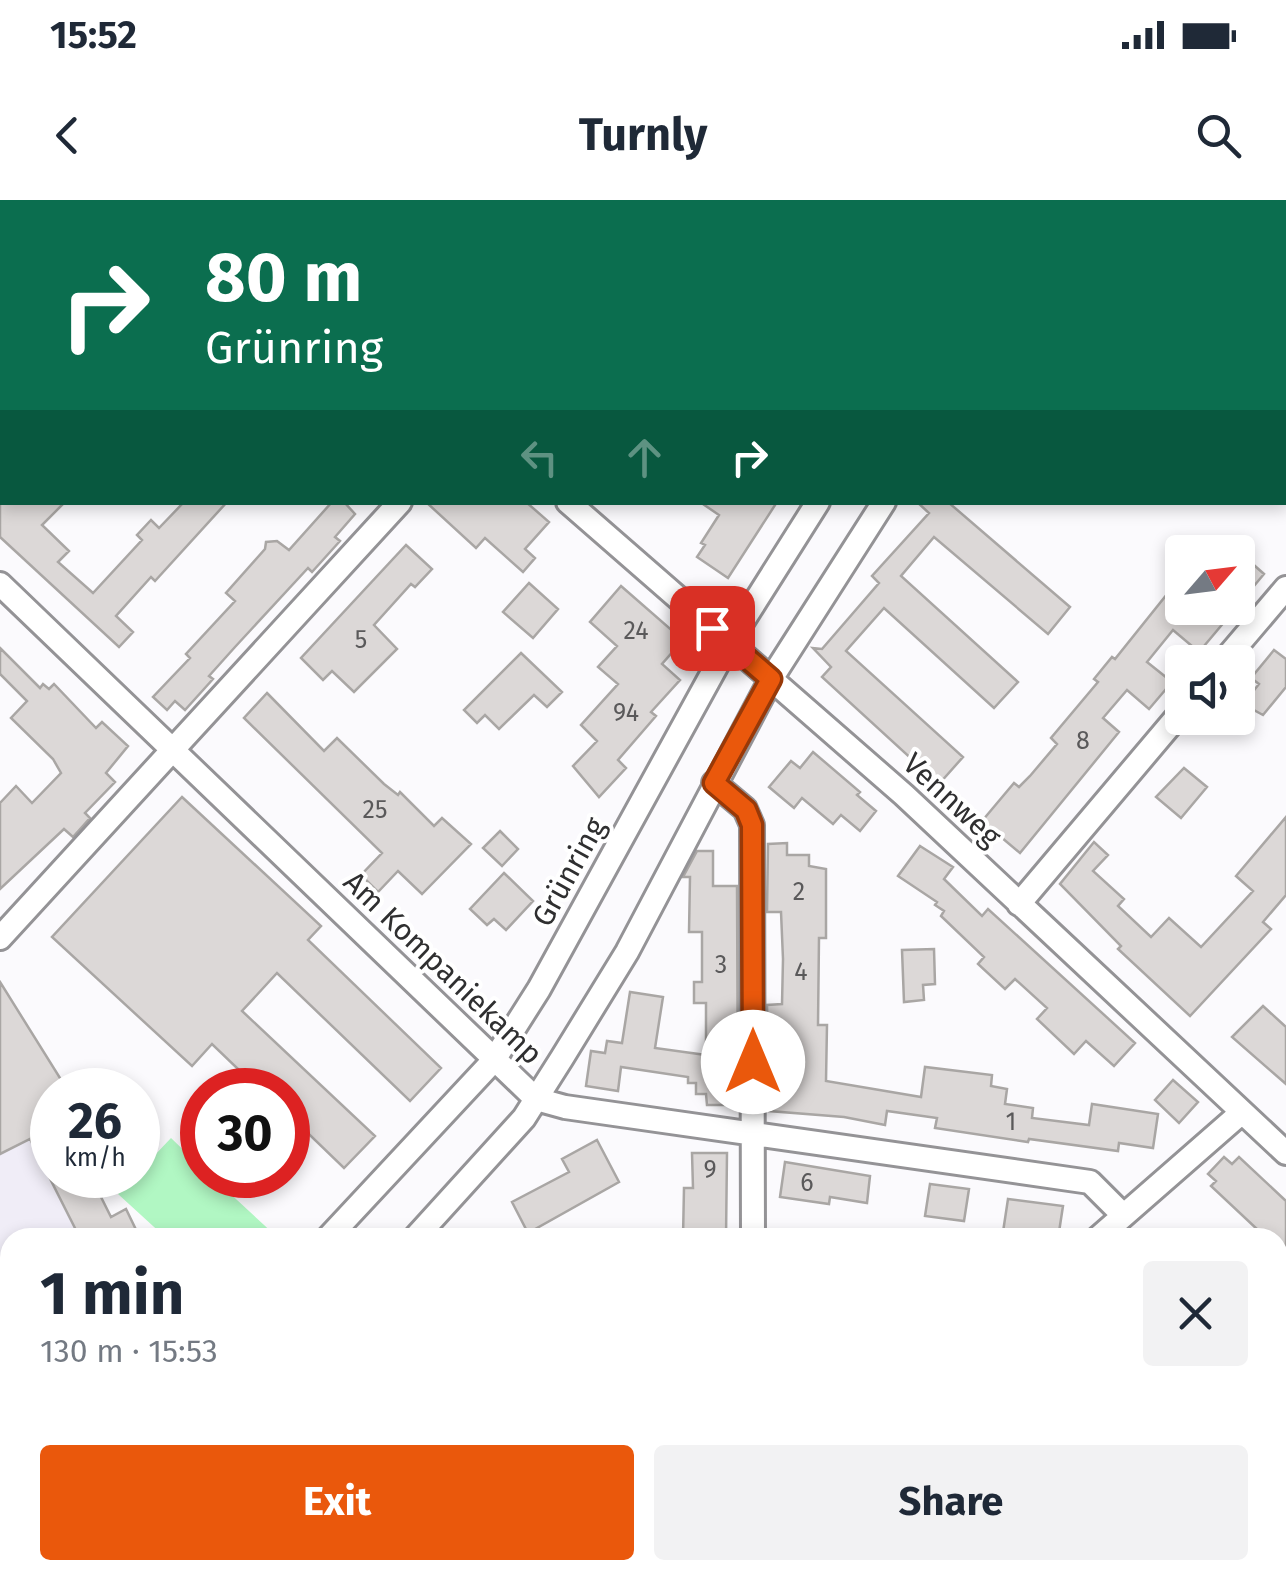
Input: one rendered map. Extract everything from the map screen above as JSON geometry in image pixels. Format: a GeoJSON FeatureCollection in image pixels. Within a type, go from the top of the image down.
{"type":"FeatureCollection","features":[{"type":"Feature","properties":{"kind":"street"},"geometry":{"type":"LineString","coordinates":[[0,938],[397,505]]}},
{"type":"Feature","properties":{"kind":"street","name":"Vennweg"},"geometry":{"type":"LineString","coordinates":[[571,505],[904,794],[1286,1153]]}},
{"type":"Feature","properties":{"kind":"street","name":"Grünring"},"geometry":{"type":"LineString","coordinates":[[337,1228],[494,1060],[539,989],[729,643],[816,505]]}},
{"type":"Feature","properties":{"kind":"street"},"geometry":{"type":"LineString","coordinates":[[425,1228],[536,1100],[627,952],[771,679],[882,505]]}},
{"type":"Feature","properties":{"kind":"street","name":"Am Kompaniekamp"},"geometry":{"type":"LineString","coordinates":[[0,584],[536,1100],[1090,1182],[1124,1216]]}},
{"type":"Feature","properties":{"kind":"street"},"geometry":{"type":"LineString","coordinates":[[1237,645],[1286,588]]}},
{"type":"Feature","properties":{"kind":"street"},"geometry":{"type":"LineString","coordinates":[[1019,904],[1165,731]]}},
{"type":"Feature","properties":{"kind":"street"},"geometry":{"type":"LineString","coordinates":[[714,783],[746,810],[752,825],[752,1228]]}},
{"type":"Feature","properties":{"kind":"street"},"geometry":{"type":"LineString","coordinates":[[1110,1228],[1242,1113]]}},
{"type":"Feature","properties":{"kind":"shaded area"},"geometry":{"type":"Polygon","coordinates":[[[30,1133],[30,1198],[60,1198],[75,1228],[0,1228],[0,1154],[30,1133]]]}},
{"type":"Feature","properties":{"kind":"green space"},"geometry":{"type":"Polygon","coordinates":[[[171,1138],[180,1147],[180,1198],[235,1198],[267,1228],[155,1228],[122,1198],[160,1198],[160,1150],[171,1138]]]}},
{"type":"Feature","properties":{"kind":"building"},"geometry":{"type":"Polygon","coordinates":[[[0,505],[62,505],[42,525],[69,551],[58,562],[93,593],[142,540],[137,535],[151,520],[159,528],[181,505],[224,505],[155,581],[151,577],[116,616],[133,632],[119,647],[0,537],[0,505]]]}},
{"type":"Feature","properties":{"kind":"building"},"geometry":{"type":"Polygon","coordinates":[[[329,505],[347,505],[355,514],[335,537],[340,541],[312,572],[308,568],[235,647],[185,710],[175,701],[167,710],[153,697],[235,601],[226,593],[265,549],[266,542],[277,541],[289,550],[329,505]]]}},
{"type":"Feature","properties":{"kind":"building"},"geometry":{"type":"Polygon","coordinates":[[[429,505],[529,505],[549,522],[525,549],[535,558],[523,572],[485,538],[476,548],[429,505]]]}},
{"type":"Feature","properties":{"kind":"building"},"geometry":{"type":"Polygon","coordinates":[[[704,505],[775,505],[728,578],[697,557],[719,515],[704,505]]]}},
{"type":"Feature","properties":{"kind":"building"},"geometry":{"type":"Polygon","coordinates":[[[920,505],[951,505],[1070,607],[1048,634],[934,537],[901,576],[1018,682],[994,708],[884,608],[846,651],[963,757],[939,784],[822,677],[831,667],[813,648],[822,649],[879,583],[872,576],[929,513],[920,505]]]}},
{"type":"Feature","properties":{"kind":"building"},"geometry":{"type":"Polygon","coordinates":[[[406,545],[432,569],[415,587],[411,584],[374,625],[397,649],[354,692],[332,671],[323,680],[301,658],[406,545]]]}},
{"type":"Feature","properties":{"kind":"building"},"geometry":{"type":"Polygon","coordinates":[[[1255,566],[1264,574],[1255,585],[1255,566]]]}},
{"type":"Feature","properties":{"kind":"building"},"geometry":{"type":"Polygon","coordinates":[[[529,583],[558,609],[533,638],[503,612],[529,583]]]}},
{"type":"Feature","properties":{"kind":"building"},"geometry":{"type":"Polygon","coordinates":[[[621,586],[683,640],[662,664],[680,680],[651,712],[656,716],[618,760],[626,768],[599,797],[573,766],[597,741],[581,725],[618,684],[598,667],[617,646],[590,622],[621,586]]]}},
{"type":"Feature","properties":{"kind":"building"},"geometry":{"type":"Polygon","coordinates":[[[1165,597],[1165,625],[1222,625],[1205,645],[1191,645],[1173,630],[1147,662],[1165,676],[1165,690],[1149,709],[1127,690],[1103,718],[1119,732],[1020,853],[982,821],[1014,783],[1019,787],[1057,744],[1051,738],[1098,682],[1094,679],[1112,657],[1115,659],[1165,597]]]}},
{"type":"Feature","properties":{"kind":"building"},"geometry":{"type":"Polygon","coordinates":[[[0,648],[40,688],[43,684],[49,689],[54,684],[96,728],[102,722],[128,746],[106,773],[115,782],[85,813],[90,818],[73,837],[64,829],[0,889],[0,803],[16,786],[32,803],[61,773],[53,759],[11,718],[27,701],[0,674],[0,648]]]}},
{"type":"Feature","properties":{"kind":"building"},"geometry":{"type":"Polygon","coordinates":[[[1274,650],[1286,659],[1286,687],[1263,715],[1255,711],[1255,689],[1259,684],[1255,673],[1274,650]]]}},
{"type":"Feature","properties":{"kind":"building"},"geometry":{"type":"Polygon","coordinates":[[[521,653],[562,692],[547,707],[534,695],[499,729],[485,715],[477,723],[464,710],[521,653]]]}},
{"type":"Feature","properties":{"kind":"building"},"geometry":{"type":"Polygon","coordinates":[[[267,693],[324,751],[337,738],[434,826],[442,818],[471,844],[422,894],[398,871],[378,892],[361,875],[382,853],[244,718],[267,693]]]}},
{"type":"Feature","properties":{"kind":"building"},"geometry":{"type":"Polygon","coordinates":[[[813,752],[876,811],[860,831],[841,815],[833,824],[802,798],[794,808],[769,787],[791,761],[800,768],[813,752]]]}},
{"type":"Feature","properties":{"kind":"building"},"geometry":{"type":"Polygon","coordinates":[[[1184,768],[1207,787],[1181,818],[1156,797],[1184,768]]]}},
{"type":"Feature","properties":{"kind":"building"},"geometry":{"type":"Polygon","coordinates":[[[182,797],[321,926],[308,940],[441,1068],[410,1101],[277,973],[242,1011],[303,1068],[237,1068],[212,1044],[192,1066],[52,937],[182,797]]]}},
{"type":"Feature","properties":{"kind":"building"},"geometry":{"type":"Polygon","coordinates":[[[1286,817],[1286,895],[1263,922],[1271,929],[1190,1016],[1118,949],[1121,946],[1060,884],[1094,842],[1108,855],[1093,871],[1124,899],[1118,906],[1151,937],[1169,918],[1201,947],[1253,891],[1236,876],[1286,817]]]}},
{"type":"Feature","properties":{"kind":"building"},"geometry":{"type":"Polygon","coordinates":[[[500,831],[518,849],[502,866],[483,848],[500,831]]]}},
{"type":"Feature","properties":{"kind":"building"},"geometry":{"type":"Polygon","coordinates":[[[787,843],[787,855],[809,855],[809,866],[826,869],[826,938],[819,938],[818,1025],[827,1025],[826,1081],[921,1097],[925,1067],[992,1075],[991,1086],[1007,1089],[1005,1104],[1033,1108],[1032,1118],[1089,1125],[1092,1104],[1158,1114],[1153,1148],[1119,1143],[1118,1151],[1029,1139],[1028,1142],[935,1128],[937,1118],[887,1111],[885,1125],[844,1117],[769,1111],[767,1005],[782,1004],[783,959],[781,912],[767,912],[768,844],[787,843]]]}},
{"type":"Feature","properties":{"kind":"building"},"geometry":{"type":"Polygon","coordinates":[[[920,846],[953,867],[944,879],[982,916],[988,909],[1135,1043],[1114,1066],[1086,1041],[1074,1054],[1037,1019],[1047,1008],[1015,979],[1005,989],[978,964],[984,957],[941,916],[944,911],[935,905],[937,902],[898,876],[920,846]]]}},
{"type":"Feature","properties":{"kind":"building"},"geometry":{"type":"Polygon","coordinates":[[[697,851],[713,851],[713,886],[737,886],[738,1105],[707,1105],[706,1094],[696,1094],[696,1083],[688,1083],[688,1077],[621,1067],[618,1091],[586,1086],[591,1051],[605,1053],[607,1041],[622,1043],[630,992],[663,997],[655,1048],[706,1055],[706,1003],[694,1003],[694,982],[702,982],[702,932],[689,932],[690,877],[683,877],[697,851]]]}},
{"type":"Feature","properties":{"kind":"building"},"geometry":{"type":"Polygon","coordinates":[[[504,873],[533,901],[506,930],[494,919],[487,925],[470,909],[504,873]]]}},
{"type":"Feature","properties":{"kind":"building"},"geometry":{"type":"Polygon","coordinates":[[[934,949],[935,984],[923,985],[924,1000],[904,1002],[902,950],[934,949]]]}},
{"type":"Feature","properties":{"kind":"building"},"geometry":{"type":"Polygon","coordinates":[[[0,982],[54,1068],[30,1068],[30,1139],[0,1154],[0,982]]]}},
{"type":"Feature","properties":{"kind":"building"},"geometry":{"type":"Polygon","coordinates":[[[1263,1006],[1286,1027],[1286,1084],[1232,1037],[1263,1006]]]}},
{"type":"Feature","properties":{"kind":"building"},"geometry":{"type":"Polygon","coordinates":[[[310,1075],[375,1136],[344,1168],[310,1135],[310,1075]]]}},
{"type":"Feature","properties":{"kind":"building"},"geometry":{"type":"Polygon","coordinates":[[[1173,1080],[1198,1102],[1179,1123],[1155,1100],[1173,1080]]]}},
{"type":"Feature","properties":{"kind":"building"},"geometry":{"type":"Polygon","coordinates":[[[597,1140],[619,1182],[537,1228],[525,1228],[512,1202],[569,1172],[562,1159],[597,1140]]]}},
{"type":"Feature","properties":{"kind":"building"},"geometry":{"type":"Polygon","coordinates":[[[692,1153],[727,1153],[726,1228],[683,1228],[684,1188],[693,1188],[692,1153]]]}},
{"type":"Feature","properties":{"kind":"building"},"geometry":{"type":"Polygon","coordinates":[[[1224,1157],[1232,1164],[1239,1157],[1286,1201],[1286,1228],[1256,1228],[1211,1186],[1216,1181],[1208,1174],[1224,1157]]]}},
{"type":"Feature","properties":{"kind":"building"},"geometry":{"type":"Polygon","coordinates":[[[785,1162],[870,1176],[867,1203],[830,1197],[829,1204],[780,1197],[785,1162]]]}},
{"type":"Feature","properties":{"kind":"building"},"geometry":{"type":"Polygon","coordinates":[[[930,1184],[969,1189],[964,1221],[925,1216],[930,1184]]]}},
{"type":"Feature","properties":{"kind":"building"},"geometry":{"type":"Polygon","coordinates":[[[60,1198],[102,1198],[111,1217],[126,1209],[135,1228],[75,1228],[60,1198]]]}},
{"type":"Feature","properties":{"kind":"building"},"geometry":{"type":"Polygon","coordinates":[[[1008,1199],[1063,1206],[1060,1228],[1004,1228],[1008,1199]]]}},
{"type":"Feature","properties":{"kind":"route"},"geometry":{"type":"LineString","coordinates":[[712,628],[771,679],[714,783],[746,810],[752,825],[753,1062]]}}]}
